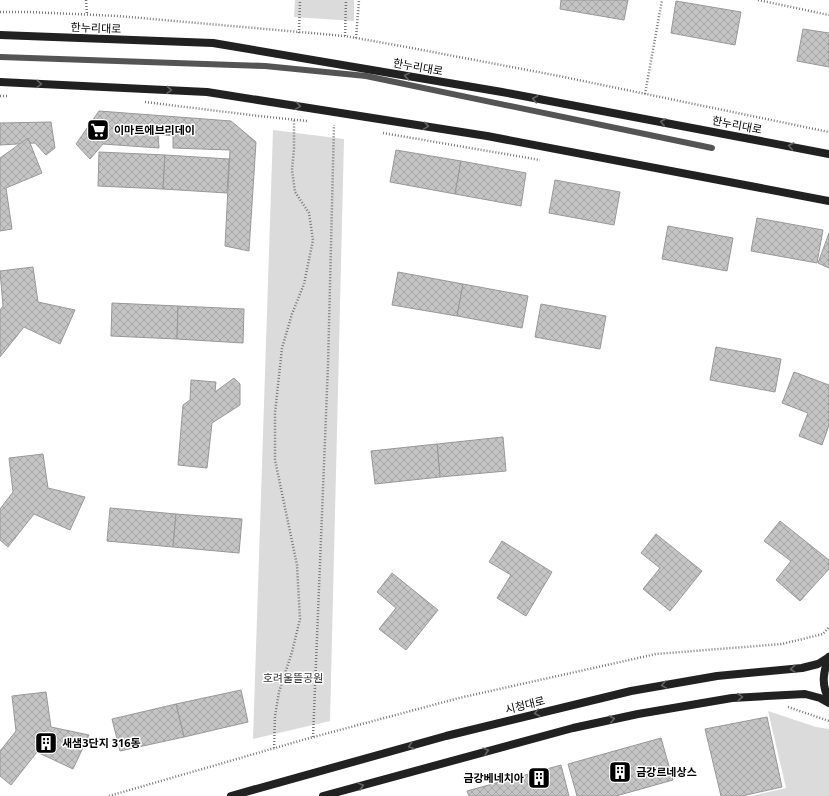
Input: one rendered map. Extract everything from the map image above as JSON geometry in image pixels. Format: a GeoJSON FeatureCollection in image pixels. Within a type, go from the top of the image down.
{"type":"FeatureCollection","features":[{"type":"Feature","properties":{"kind":"street","name":"한누리대로"},"geometry":{"type":"LineString","coordinates":[[0,35],[213,44],[510,94],[829,154]]}},
{"type":"Feature","properties":{"kind":"street"},"geometry":{"type":"LineString","coordinates":[[0,82],[207,92],[487,136],[829,201]]}},
{"type":"Feature","properties":{"kind":"street"},"geometry":{"type":"LineString","coordinates":[[829,657],[824,668],[823,681],[829,699]]}},
{"type":"Feature","properties":{"kind":"street","name":"시청대로"},"geometry":{"type":"LineString","coordinates":[[231,796],[454,734],[631,691],[717,676],[802,668],[818,664],[829,657]]}},
{"type":"Feature","properties":{"kind":"street"},"geometry":{"type":"LineString","coordinates":[[324,796],[573,728],[638,714],[732,698],[805,694],[820,698],[829,703]]}},
{"type":"Feature","properties":{"kind":"lane"},"geometry":{"type":"LineString","coordinates":[[0,57],[265,66],[366,76],[712,148]]}},
{"type":"Feature","properties":{"kind":"path"},"geometry":{"type":"LineString","coordinates":[[86,0],[87,14]]}},
{"type":"Feature","properties":{"kind":"path"},"geometry":{"type":"LineString","coordinates":[[299,33],[300,0]]}},
{"type":"Feature","properties":{"kind":"path"},"geometry":{"type":"LineString","coordinates":[[346,0],[346,36]]}},
{"type":"Feature","properties":{"kind":"path"},"geometry":{"type":"LineString","coordinates":[[356,38],[359,0]]}},
{"type":"Feature","properties":{"kind":"path"},"geometry":{"type":"LineString","coordinates":[[645,94],[662,0]]}},
{"type":"Feature","properties":{"kind":"path"},"geometry":{"type":"LineString","coordinates":[[758,0],[829,15]]}},
{"type":"Feature","properties":{"kind":"path"},"geometry":{"type":"LineString","coordinates":[[0,12],[118,16],[346,36],[559,76],[829,132]]}},
{"type":"Feature","properties":{"kind":"path"},"geometry":{"type":"LineString","coordinates":[[0,96],[12,96]]}},
{"type":"Feature","properties":{"kind":"path"},"geometry":{"type":"LineString","coordinates":[[138,101],[314,122]]}},
{"type":"Feature","properties":{"kind":"path"},"geometry":{"type":"LineString","coordinates":[[274,748],[275,716],[279,692],[292,652],[300,619],[297,565],[275,460],[275,413],[282,348],[292,314],[304,284],[313,240],[309,214],[295,192],[292,170],[294,120]]}},
{"type":"Feature","properties":{"kind":"path"},"geometry":{"type":"LineString","coordinates":[[313,737],[328,365],[334,125],[327,124]]}},
{"type":"Feature","properties":{"kind":"path"},"geometry":{"type":"LineString","coordinates":[[381,133],[542,160]]}},
{"type":"Feature","properties":{"kind":"path"},"geometry":{"type":"LineString","coordinates":[[109,796],[313,737],[459,698],[656,654],[782,644],[823,634],[829,627]]}},
{"type":"Feature","properties":{"kind":"path"},"geometry":{"type":"LineString","coordinates":[[786,706],[829,721]]}},
{"type":"Feature","properties":{"kind":"green space"},"geometry":{"type":"Polygon","coordinates":[[[295,0],[354,0],[354,21],[294,17],[295,0]]]}},
{"type":"Feature","properties":{"kind":"green space","name":"호려울뜰공원"},"geometry":{"type":"Polygon","coordinates":[[[273,130],[344,139],[330,721],[253,739],[273,130]]]}},
{"type":"Feature","properties":{"kind":"green space"},"geometry":{"type":"Polygon","coordinates":[[[768,711],[816,727],[829,729],[829,796],[751,796],[786,788],[768,711]]]}},
{"type":"Feature","properties":{"kind":"building"},"geometry":{"type":"Polygon","coordinates":[[[561,0],[628,0],[624,20],[560,9],[561,0]]]}},
{"type":"Feature","properties":{"kind":"building"},"geometry":{"type":"Polygon","coordinates":[[[676,1],[741,12],[735,45],[671,33],[676,1]]]}},
{"type":"Feature","properties":{"kind":"building"},"geometry":{"type":"Polygon","coordinates":[[[803,29],[829,33],[829,67],[797,61],[803,29]]]}},
{"type":"Feature","properties":{"kind":"building"},"geometry":{"type":"Polygon","coordinates":[[[99,111],[231,121],[256,142],[249,251],[225,246],[230,150],[173,148],[173,136],[158,134],[159,148],[103,144],[90,159],[76,144],[99,111]]]}},
{"type":"Feature","properties":{"kind":"building"},"geometry":{"type":"Polygon","coordinates":[[[51,122],[55,148],[46,155],[35,143],[0,145],[0,123],[51,122]]]}},
{"type":"Feature","properties":{"kind":"building"},"geometry":{"type":"Polygon","coordinates":[[[28,138],[42,173],[6,188],[12,229],[0,231],[0,158],[28,138]]]}},
{"type":"Feature","properties":{"kind":"building"},"geometry":{"type":"Polygon","coordinates":[[[396,150],[461,161],[455,194],[390,182],[396,150]]]}},
{"type":"Feature","properties":{"kind":"building"},"geometry":{"type":"Polygon","coordinates":[[[99,152],[165,155],[163,189],[98,186],[99,152]]]}},
{"type":"Feature","properties":{"kind":"building"},"geometry":{"type":"Polygon","coordinates":[[[165,155],[229,159],[227,193],[163,189],[165,155]]]}},
{"type":"Feature","properties":{"kind":"building"},"geometry":{"type":"Polygon","coordinates":[[[461,161],[526,173],[521,206],[455,194],[461,161]]]}},
{"type":"Feature","properties":{"kind":"building"},"geometry":{"type":"Polygon","coordinates":[[[555,180],[620,192],[614,225],[549,213],[555,180]]]}},
{"type":"Feature","properties":{"kind":"building"},"geometry":{"type":"Polygon","coordinates":[[[757,218],[823,230],[817,263],[751,251],[757,218]]]}},
{"type":"Feature","properties":{"kind":"building"},"geometry":{"type":"Polygon","coordinates":[[[668,226],[733,238],[727,271],[662,259],[668,226]]]}},
{"type":"Feature","properties":{"kind":"building"},"geometry":{"type":"Polygon","coordinates":[[[829,233],[829,268],[818,263],[829,233]]]}},
{"type":"Feature","properties":{"kind":"building"},"geometry":{"type":"Polygon","coordinates":[[[33,267],[38,302],[75,310],[60,344],[24,327],[0,357],[0,310],[3,306],[0,271],[33,267]]]}},
{"type":"Feature","properties":{"kind":"building"},"geometry":{"type":"Polygon","coordinates":[[[398,272],[463,284],[457,316],[392,305],[398,272]]]}},
{"type":"Feature","properties":{"kind":"building"},"geometry":{"type":"Polygon","coordinates":[[[463,284],[528,296],[522,328],[457,316],[463,284]]]}},
{"type":"Feature","properties":{"kind":"building"},"geometry":{"type":"Polygon","coordinates":[[[112,303],[178,306],[177,339],[111,336],[112,303]]]}},
{"type":"Feature","properties":{"kind":"building"},"geometry":{"type":"Polygon","coordinates":[[[541,304],[606,316],[600,349],[535,337],[541,304]]]}},
{"type":"Feature","properties":{"kind":"building"},"geometry":{"type":"Polygon","coordinates":[[[178,306],[244,309],[243,343],[177,339],[178,306]]]}},
{"type":"Feature","properties":{"kind":"building"},"geometry":{"type":"Polygon","coordinates":[[[716,347],[781,359],[775,392],[710,380],[716,347]]]}},
{"type":"Feature","properties":{"kind":"building"},"geometry":{"type":"Polygon","coordinates":[[[794,372],[829,385],[829,425],[822,445],[799,436],[808,413],[782,403],[794,372]]]}},
{"type":"Feature","properties":{"kind":"building"},"geometry":{"type":"Polygon","coordinates":[[[234,378],[240,384],[240,405],[212,423],[207,468],[178,465],[183,405],[190,400],[191,380],[216,382],[215,392],[234,378]]]}},
{"type":"Feature","properties":{"kind":"building"},"geometry":{"type":"Polygon","coordinates":[[[503,437],[506,471],[440,477],[437,444],[503,437]]]}},
{"type":"Feature","properties":{"kind":"building"},"geometry":{"type":"Polygon","coordinates":[[[437,444],[440,477],[375,484],[371,451],[437,444]]]}},
{"type":"Feature","properties":{"kind":"building"},"geometry":{"type":"Polygon","coordinates":[[[43,454],[48,488],[85,497],[70,530],[34,514],[8,547],[0,540],[0,509],[13,492],[9,458],[43,454]]]}},
{"type":"Feature","properties":{"kind":"building"},"geometry":{"type":"Polygon","coordinates":[[[110,508],[176,514],[173,547],[107,541],[110,508]]]}},
{"type":"Feature","properties":{"kind":"building"},"geometry":{"type":"Polygon","coordinates":[[[176,514],[242,519],[239,553],[173,547],[176,514]]]}},
{"type":"Feature","properties":{"kind":"building"},"geometry":{"type":"Polygon","coordinates":[[[780,521],[829,560],[829,569],[800,601],[776,580],[791,561],[764,541],[780,521]]]}},
{"type":"Feature","properties":{"kind":"building"},"geometry":{"type":"Polygon","coordinates":[[[656,534],[702,571],[670,611],[643,589],[660,568],[641,553],[656,534]]]}},
{"type":"Feature","properties":{"kind":"building"},"geometry":{"type":"Polygon","coordinates":[[[502,541],[552,572],[526,616],[497,598],[511,575],[489,562],[502,541]]]}},
{"type":"Feature","properties":{"kind":"building"},"geometry":{"type":"Polygon","coordinates":[[[392,573],[438,610],[406,650],[379,629],[396,608],[377,592],[392,573]]]}},
{"type":"Feature","properties":{"kind":"building"},"geometry":{"type":"Polygon","coordinates":[[[241,690],[248,722],[184,737],[176,704],[241,690]]]}},
{"type":"Feature","properties":{"kind":"building","name":"새샘3단지 316동"},"geometry":{"type":"Polygon","coordinates":[[[46,692],[51,727],[89,735],[73,769],[37,752],[11,785],[0,776],[0,751],[16,731],[12,696],[46,692]]]}},
{"type":"Feature","properties":{"kind":"building"},"geometry":{"type":"Polygon","coordinates":[[[176,704],[184,737],[120,751],[112,719],[176,704]]]}},
{"type":"Feature","properties":{"kind":"building"},"geometry":{"type":"Polygon","coordinates":[[[767,717],[782,787],[742,796],[721,796],[705,729],[767,717]]]}},
{"type":"Feature","properties":{"kind":"building","name":"금강르네상스"},"geometry":{"type":"Polygon","coordinates":[[[661,738],[673,780],[616,796],[577,796],[568,764],[661,738]]]}},
{"type":"Feature","properties":{"kind":"building","name":"금강베네치아"},"geometry":{"type":"Polygon","coordinates":[[[561,765],[569,796],[469,796],[467,791],[561,765]]]}},
{"type":"Feature","properties":{"kind":"place","name":"이마트에브리데이"},"geometry":{"type":"Point","coordinates":[98,130]}},
{"type":"Feature","properties":{"kind":"place","name":"새샘3단지 316동"},"geometry":{"type":"Point","coordinates":[46,743]}},
{"type":"Feature","properties":{"kind":"place","name":"금강르네상스"},"geometry":{"type":"Point","coordinates":[620,772]}},
{"type":"Feature","properties":{"kind":"place","name":"금강베네치아"},"geometry":{"type":"Point","coordinates":[539,778]}}]}
